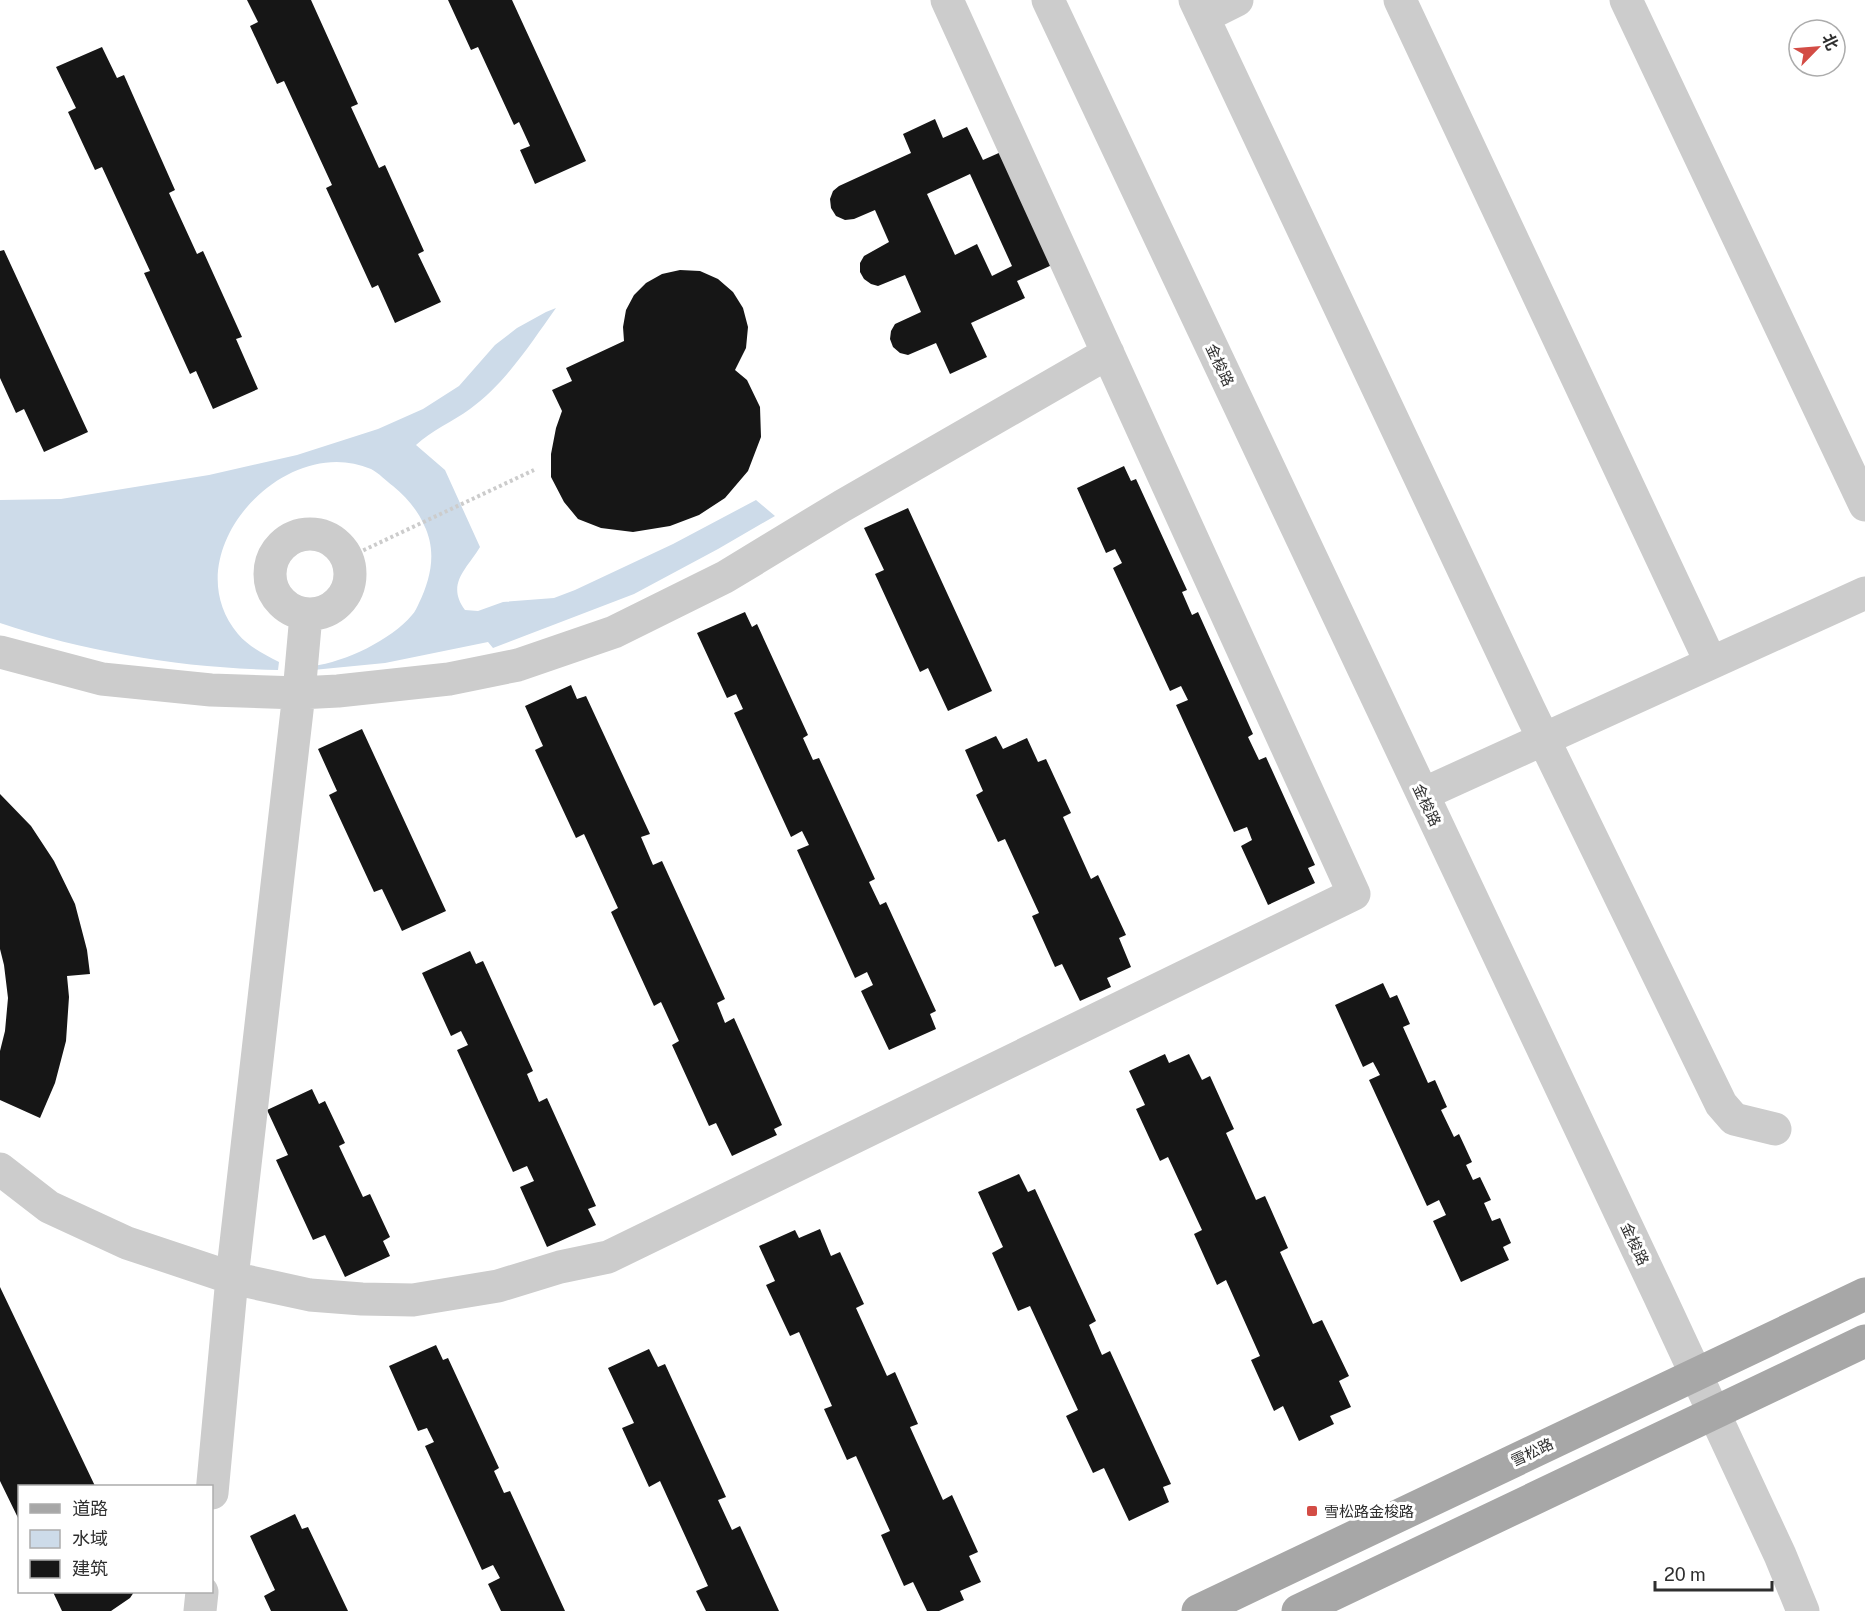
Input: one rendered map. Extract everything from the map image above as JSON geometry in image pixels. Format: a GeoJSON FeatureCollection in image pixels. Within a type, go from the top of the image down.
{"type":"FeatureCollection","features":[{"type":"Feature","properties":{"kind":"main road","name":"雪松路"},"geometry":{"type":"LineString","coordinates":[[1198,1611],[1865,1294]]}},
{"type":"Feature","properties":{"kind":"main road"},"geometry":{"type":"LineString","coordinates":[[1298,1611],[1865,1341]]}},
{"type":"Feature","properties":{"kind":"street"},"geometry":{"type":"LineString","coordinates":[[0,1169],[49,1207],[127,1243],[232,1278],[310,1295],[362,1299],[413,1300],[498,1286],[560,1267],[608,1257],[1354,894],[947,0]]}},
{"type":"Feature","properties":{"kind":"street","name":"金梭路"},"geometry":{"type":"LineString","coordinates":[[1048,0],[1696,1374],[1780,1555],[1803,1611]]}},
{"type":"Feature","properties":{"kind":"street"},"geometry":{"type":"LineString","coordinates":[[1237,0],[1199,9],[1544,739],[1721,1104],[1734,1119],[1775,1129]]}},
{"type":"Feature","properties":{"kind":"street"},"geometry":{"type":"LineString","coordinates":[[1400,0],[1711,663]]}},
{"type":"Feature","properties":{"kind":"street"},"geometry":{"type":"LineString","coordinates":[[1626,0],[1865,505]]}},
{"type":"Feature","properties":{"kind":"street"},"geometry":{"type":"LineString","coordinates":[[0,652],[102,679],[211,690],[299,693],[448,679],[518,665],[614,632],[725,577],[842,506],[1108,353]]}},
{"type":"Feature","properties":{"kind":"street"},"geometry":{"type":"LineString","coordinates":[[300,534],[317,534],[333,540],[347,558],[350,583],[344,596],[335,606],[322,613],[306,615],[290,610],[278,600],[270,585],[269,569],[275,553],[285,541],[300,534]]}},
{"type":"Feature","properties":{"kind":"street"},"geometry":{"type":"LineString","coordinates":[[1423,794],[1865,593]]}},
{"type":"Feature","properties":{"kind":"street"},"geometry":{"type":"LineString","coordinates":[[213,1485],[232,1278],[306,615]]}},
{"type":"Feature","properties":{"kind":"street"},"geometry":{"type":"LineString","coordinates":[[200,1611],[202,1593]]}},
{"type":"Feature","properties":{"kind":"path"},"geometry":{"type":"LineString","coordinates":[[347,558],[534,470]]}},
{"type":"Feature","properties":{"kind":"water"},"geometry":{"type":"Polygon","coordinates":[[[556,308],[495,388],[470,409],[416,445],[445,470],[480,547],[464,570],[458,585],[457,592],[465,610],[478,611],[503,602],[554,598],[673,544],[756,500],[775,516],[634,594],[493,648],[488,642],[385,663],[313,670],[313,666],[339,660],[367,648],[403,624],[413,614],[419,603],[427,584],[431,564],[428,535],[418,514],[407,499],[371,469],[338,462],[304,468],[273,483],[247,507],[228,537],[218,569],[221,602],[238,634],[262,653],[279,662],[278,670],[207,666],[137,657],[68,643],[0,623],[0,500],[61,499],[209,475],[297,455],[378,429],[423,409],[459,386],[495,345],[517,328],[556,308]]]}},
{"type":"Feature","properties":{"kind":"building"},"geometry":{"type":"Polygon","coordinates":[[[247,0],[311,0],[358,104],[351,107],[379,168],[385,165],[424,251],[418,254],[441,302],[395,323],[378,285],[372,288],[326,188],[332,185],[284,81],[277,84],[250,26],[258,22],[247,0]]]}},
{"type":"Feature","properties":{"kind":"building"},"geometry":{"type":"Polygon","coordinates":[[[448,0],[512,0],[586,161],[535,184],[520,150],[530,146],[519,122],[514,125],[478,47],[471,50],[448,0]]]}},
{"type":"Feature","properties":{"kind":"building"},"geometry":{"type":"Polygon","coordinates":[[[102,47],[117,78],[124,75],[175,190],[169,193],[197,254],[203,251],[242,337],[236,339],[258,389],[213,409],[196,371],[190,374],[144,273],[150,271],[102,167],[95,170],[68,112],[76,108],[56,67],[102,47]]]}},
{"type":"Feature","properties":{"kind":"building"},"geometry":{"type":"Polygon","coordinates":[[[935,119],[943,138],[967,127],[983,160],[1001,152],[1052,265],[1017,281],[1025,298],[971,323],[987,357],[950,374],[936,343],[908,355],[900,353],[893,347],[890,339],[895,324],[921,312],[905,275],[878,286],[864,279],[860,272],[860,263],[864,256],[889,242],[875,210],[854,219],[845,220],[836,216],[831,208],[830,199],[833,191],[839,186],[911,153],[903,134],[935,119]],[[970,174],[927,194],[955,255],[977,244],[992,276],[1012,266],[970,174]]]}},
{"type":"Feature","properties":{"kind":"building"},"geometry":{"type":"Polygon","coordinates":[[[4,250],[88,432],[44,452],[24,409],[16,413],[0,378],[0,251],[4,250]]]}},
{"type":"Feature","properties":{"kind":"building"},"geometry":{"type":"Polygon","coordinates":[[[680,270],[700,271],[718,279],[733,292],[743,308],[748,327],[746,348],[735,370],[747,380],[760,407],[761,437],[748,471],[725,498],[699,515],[670,526],[633,532],[601,528],[578,519],[564,502],[551,477],[551,454],[562,411],[552,390],[572,381],[566,368],[624,341],[623,327],[626,310],[634,295],[646,283],[662,274],[680,270]]]}},
{"type":"Feature","properties":{"kind":"building"},"geometry":{"type":"Polygon","coordinates":[[[1124,466],[1131,481],[1136,479],[1187,590],[1182,592],[1192,615],[1198,612],[1253,734],[1248,737],[1259,760],[1266,757],[1315,865],[1308,868],[1315,883],[1268,905],[1241,846],[1252,840],[1247,827],[1234,832],[1176,705],[1188,700],[1181,686],[1170,691],[1113,568],[1122,563],[1115,549],[1106,553],[1077,488],[1124,466]]]}},
{"type":"Feature","properties":{"kind":"building"},"geometry":{"type":"Polygon","coordinates":[[[908,508],[992,691],[948,711],[928,668],[920,672],[875,574],[884,570],[864,528],[908,508]]]}},
{"type":"Feature","properties":{"kind":"building"},"geometry":{"type":"Polygon","coordinates":[[[745,612],[752,627],[757,624],[808,735],[803,738],[813,760],[819,758],[875,879],[869,882],[880,905],[886,902],[936,1011],[930,1014],[936,1029],[889,1050],[861,991],[873,985],[867,972],[855,978],[797,850],[809,845],[802,831],[791,837],[734,713],[743,709],[736,694],[727,698],[697,633],[745,612]]]}},
{"type":"Feature","properties":{"kind":"building"},"geometry":{"type":"Polygon","coordinates":[[[571,685],[577,699],[586,696],[650,834],[641,837],[653,865],[662,861],[725,999],[717,1003],[725,1023],[734,1018],[782,1125],[774,1129],[777,1135],[732,1156],[716,1123],[709,1126],[672,1045],[679,1041],[661,1002],[654,1006],[611,912],[618,908],[584,834],[576,838],[535,750],[543,746],[525,706],[571,685]]]}},
{"type":"Feature","properties":{"kind":"building"},"geometry":{"type":"Polygon","coordinates":[[[362,729],[446,911],[402,931],[382,889],[374,892],[329,795],[337,791],[318,749],[362,729]]]}},
{"type":"Feature","properties":{"kind":"building"},"geometry":{"type":"Polygon","coordinates":[[[996,736],[1003,749],[1027,738],[1038,762],[1046,759],[1071,813],[1063,817],[1091,879],[1098,875],[1126,935],[1119,938],[1131,967],[1107,978],[1111,987],[1080,1001],[1062,964],[1055,967],[1032,916],[1039,913],[1005,839],[998,842],[976,795],[983,791],[965,750],[996,736]]]}},
{"type":"Feature","properties":{"kind":"building"},"geometry":{"type":"Polygon","coordinates":[[[0,794],[31,826],[54,861],[75,904],[87,950],[90,974],[67,976],[69,997],[66,1041],[55,1083],[40,1118],[0,1100],[0,1051],[5,1031],[8,998],[0,949],[0,794]]]}},
{"type":"Feature","properties":{"kind":"building"},"geometry":{"type":"Polygon","coordinates":[[[470,951],[476,964],[483,961],[533,1071],[527,1074],[539,1102],[547,1098],[596,1206],[588,1209],[596,1225],[547,1247],[520,1187],[534,1181],[527,1166],[513,1172],[457,1050],[468,1045],[461,1031],[451,1036],[422,973],[470,951]]]}},
{"type":"Feature","properties":{"kind":"building"},"geometry":{"type":"Polygon","coordinates":[[[1383,983],[1390,998],[1397,995],[1410,1024],[1403,1027],[1428,1083],[1435,1080],[1447,1107],[1441,1110],[1454,1137],[1459,1134],[1472,1162],[1466,1165],[1473,1180],[1480,1177],[1491,1200],[1484,1203],[1492,1221],[1500,1218],[1511,1243],[1503,1247],[1509,1260],[1461,1282],[1433,1221],[1446,1215],[1439,1200],[1427,1206],[1369,1080],[1380,1075],[1373,1062],[1363,1067],[1335,1005],[1383,983]]]}},
{"type":"Feature","properties":{"kind":"building"},"geometry":{"type":"Polygon","coordinates":[[[1165,1054],[1169,1063],[1189,1054],[1202,1080],[1210,1076],[1234,1129],[1226,1133],[1256,1200],[1265,1196],[1288,1248],[1280,1252],[1313,1324],[1322,1320],[1349,1376],[1339,1381],[1351,1407],[1330,1416],[1334,1424],[1299,1441],[1283,1406],[1274,1411],[1251,1360],[1260,1356],[1226,1280],[1217,1285],[1194,1234],[1202,1230],[1168,1157],[1160,1161],[1136,1109],[1145,1105],[1129,1071],[1165,1054]]]}},
{"type":"Feature","properties":{"kind":"building"},"geometry":{"type":"Polygon","coordinates":[[[312,1089],[319,1104],[325,1101],[345,1143],[339,1146],[363,1197],[370,1194],[390,1237],[383,1241],[390,1256],[345,1277],[325,1235],[313,1240],[276,1160],[288,1155],[267,1110],[312,1089]]]}},
{"type":"Feature","properties":{"kind":"building"},"geometry":{"type":"Polygon","coordinates":[[[1019,1174],[1028,1192],[1035,1189],[1096,1321],[1089,1325],[1102,1355],[1110,1351],[1171,1484],[1163,1487],[1169,1502],[1129,1521],[1104,1468],[1093,1473],[1066,1416],[1078,1410],[1030,1306],[1018,1311],[992,1253],[1003,1247],[978,1192],[1019,1174]]]}},
{"type":"Feature","properties":{"kind":"building"},"geometry":{"type":"Polygon","coordinates":[[[820,1229],[831,1256],[840,1252],[864,1304],[856,1308],[887,1376],[895,1372],[918,1424],[910,1427],[943,1500],[952,1495],[978,1552],[969,1556],[981,1582],[960,1591],[964,1600],[939,1611],[927,1611],[913,1582],[904,1586],[881,1535],[890,1531],[856,1456],[847,1460],[824,1409],[832,1406],[799,1332],[790,1336],[766,1285],[775,1281],[759,1246],[795,1230],[799,1238],[820,1229]]]}},
{"type":"Feature","properties":{"kind":"building"},"geometry":{"type":"Polygon","coordinates":[[[0,1287],[95,1485],[18,1485],[18,1518],[0,1481],[0,1287]]]}},
{"type":"Feature","properties":{"kind":"building"},"geometry":{"type":"Polygon","coordinates":[[[436,1345],[443,1360],[448,1358],[499,1468],[494,1471],[504,1493],[510,1491],[565,1611],[501,1611],[488,1584],[500,1578],[493,1565],[482,1570],[425,1446],[434,1442],[427,1428],[418,1431],[389,1366],[436,1345]]]}},
{"type":"Feature","properties":{"kind":"building"},"geometry":{"type":"Polygon","coordinates":[[[649,1349],[658,1367],[665,1364],[726,1497],[718,1500],[732,1530],[740,1526],[779,1611],[706,1611],[696,1591],[708,1586],[660,1481],[649,1487],[622,1428],[634,1423],[608,1368],[649,1349]]]}},
{"type":"Feature","properties":{"kind":"building"},"geometry":{"type":"Polygon","coordinates":[[[295,1514],[302,1529],[308,1527],[348,1611],[271,1611],[264,1596],[275,1590],[250,1536],[295,1514]]]}},
{"type":"Feature","properties":{"kind":"building"},"geometry":{"type":"Polygon","coordinates":[[[53,1593],[133,1593],[130,1598],[111,1611],[62,1611],[53,1593]]]}},
{"type":"Feature","properties":{"kind":"place","name":"雪松路金梭路"},"geometry":{"type":"Point","coordinates":[1312,1511]}}]}
